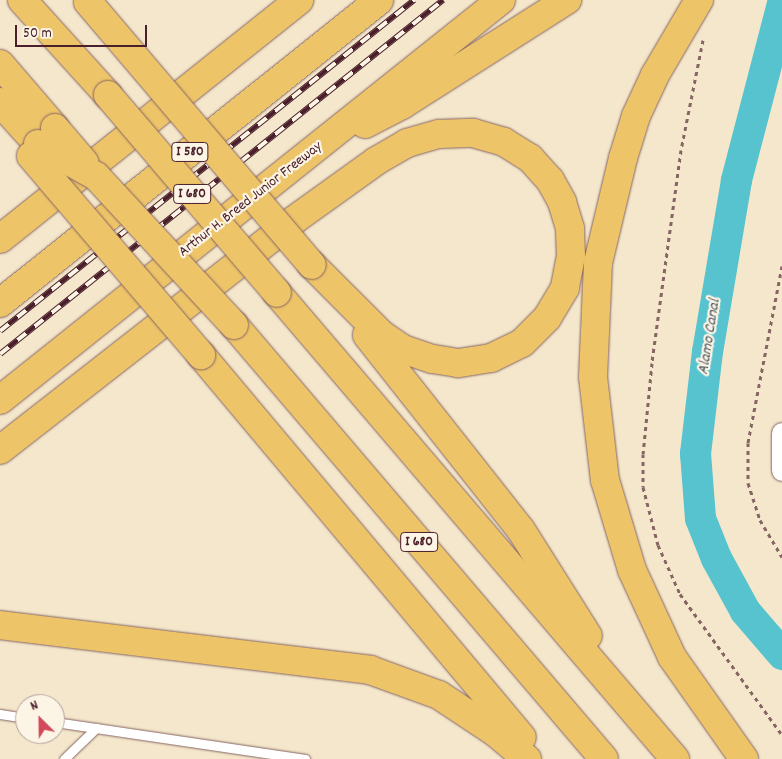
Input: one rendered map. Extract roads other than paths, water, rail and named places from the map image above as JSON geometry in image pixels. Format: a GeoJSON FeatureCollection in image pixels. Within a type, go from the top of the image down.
{"type":"FeatureCollection","features":[{"type":"Feature","properties":{"kind":"highway","name":"I 680"},"geometry":{"type":"LineString","coordinates":[[22,0],[108,95],[675,759]]}},
{"type":"Feature","properties":{"kind":"highway"},"geometry":{"type":"LineString","coordinates":[[229,57],[271,16],[281,0]]}},
{"type":"Feature","properties":{"kind":"highway"},"geometry":{"type":"LineString","coordinates":[[3,236],[299,0]]}},
{"type":"Feature","properties":{"kind":"highway","name":"I 580"},"geometry":{"type":"LineString","coordinates":[[0,303],[379,0]]}},
{"type":"Feature","properties":{"kind":"highway","name":"Arthur H. Breed Junior Freeway"},"geometry":{"type":"LineString","coordinates":[[0,400],[501,0]]}},
{"type":"Feature","properties":{"kind":"highway"},"geometry":{"type":"LineString","coordinates":[[311,152],[402,105],[566,0]]}},
{"type":"Feature","properties":{"kind":"highway"},"geometry":{"type":"LineString","coordinates":[[700,0],[655,75],[636,116],[624,158],[598,263],[593,318],[593,377],[605,480],[620,534],[650,614],[699,699],[744,759]]}},
{"type":"Feature","properties":{"kind":"highway"},"geometry":{"type":"LineString","coordinates":[[87,1],[312,265],[521,530],[590,640],[592,662]]}},
{"type":"Feature","properties":{"kind":"highway"},"geometry":{"type":"LineString","coordinates":[[0,64],[42,143]]}},
{"type":"Feature","properties":{"kind":"highway"},"geometry":{"type":"LineString","coordinates":[[0,102],[42,143],[201,355],[447,651],[541,759]]}},
{"type":"Feature","properties":{"kind":"highway"},"geometry":{"type":"LineString","coordinates":[[0,123],[42,143]]}},
{"type":"Feature","properties":{"kind":"highway"},"geometry":{"type":"LineString","coordinates":[[0,450],[294,220],[376,161],[407,143],[439,134],[473,133],[504,142],[530,158],[550,180],[562,202],[570,229],[571,256],[564,288],[547,318],[522,343],[491,358],[458,363],[432,359],[403,349],[381,334],[312,265]]}},
{"type":"Feature","properties":{"kind":"highway","name":"I 680"},"geometry":{"type":"LineString","coordinates":[[42,143],[96,176],[234,325],[604,759]]}},
{"type":"Feature","properties":{"kind":"highway"},"geometry":{"type":"LineString","coordinates":[[0,625],[370,670],[440,695],[495,732],[526,759]]}},
{"type":"Feature","properties":{"kind":"street"},"geometry":{"type":"LineString","coordinates":[[782,433],[782,470]]}},
{"type":"Feature","properties":{"kind":"lane"},"geometry":{"type":"LineString","coordinates":[[0,714],[15,716]]}},
{"type":"Feature","properties":{"kind":"lane"},"geometry":{"type":"LineString","coordinates":[[65,723],[305,759]]}},
{"type":"Feature","properties":{"kind":"lane"},"geometry":{"type":"LineString","coordinates":[[64,759],[96,728]]}},
{"type":"Feature","properties":{"kind":"waterway","name":"Alamo Canal"},"geometry":{"type":"LineString","coordinates":[[782,3],[736,180],[707,351],[695,453],[700,518],[716,558],[745,611],[782,654]]}},
{"type":"Feature","properties":{"kind":"railway"},"geometry":{"type":"LineString","coordinates":[[0,331],[414,0]]}},
{"type":"Feature","properties":{"kind":"railway"},"geometry":{"type":"LineString","coordinates":[[0,354],[443,0]]}}]}
